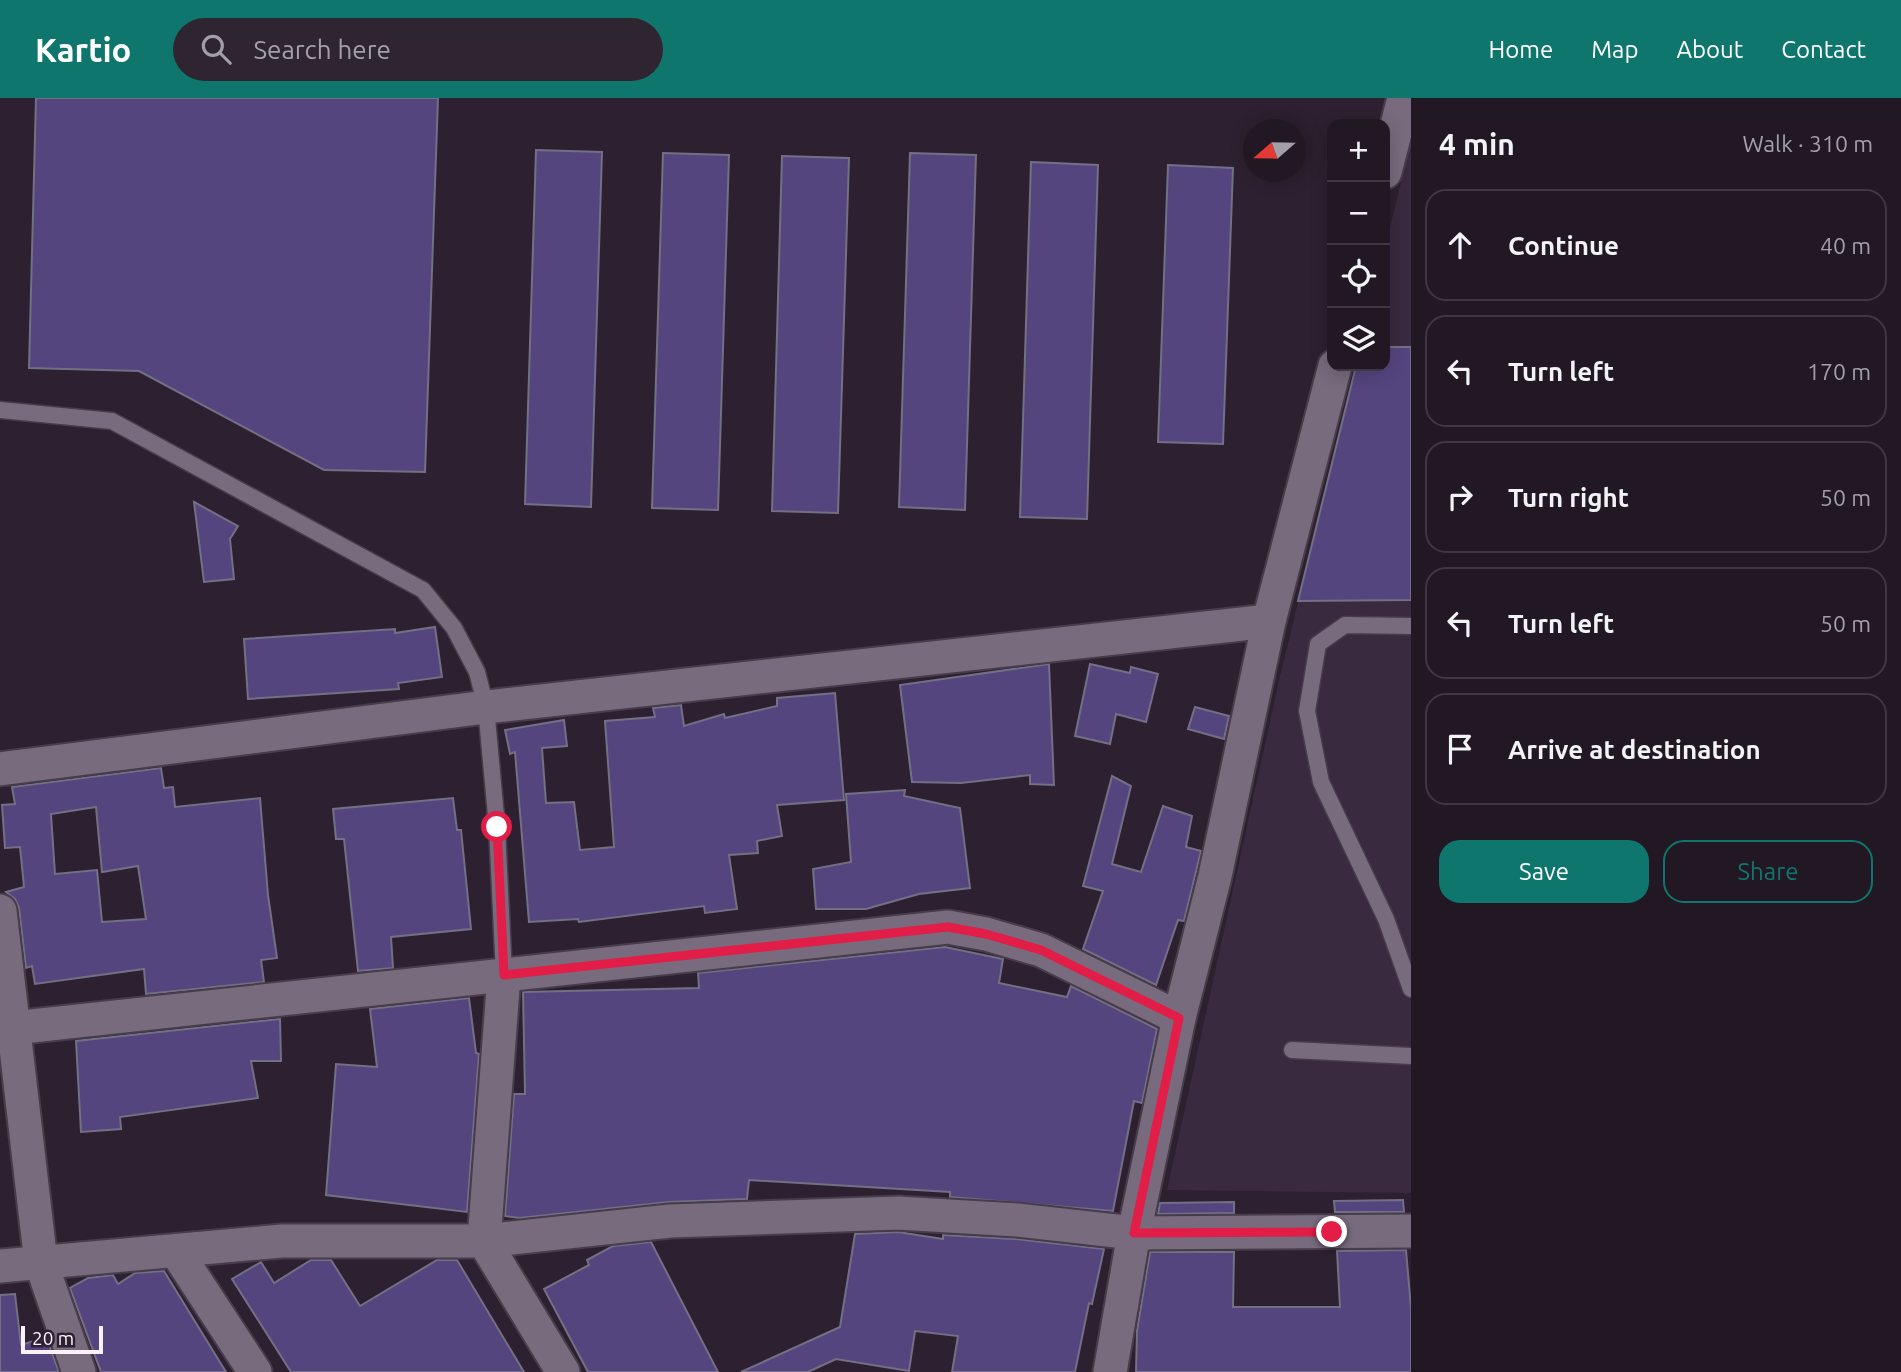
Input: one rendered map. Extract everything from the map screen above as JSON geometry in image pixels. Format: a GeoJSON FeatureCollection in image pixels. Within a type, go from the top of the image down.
{"type":"FeatureCollection","features":[{"type":"Feature","properties":{"kind":"street"},"geometry":{"type":"LineString","coordinates":[[1390,153],[1404,98]]}},
{"type":"Feature","properties":{"kind":"street"},"geometry":{"type":"LineString","coordinates":[[1110,1372],[1134,1233],[1179,1018],[1215,877],[1269,621],[1334,371]]}},
{"type":"Feature","properties":{"kind":"street"},"geometry":{"type":"LineString","coordinates":[[0,769],[486,707],[1269,621]]}},
{"type":"Feature","properties":{"kind":"street"},"geometry":{"type":"LineString","coordinates":[[0,911],[41,1263],[79,1372]]}},
{"type":"Feature","properties":{"kind":"street"},"geometry":{"type":"LineString","coordinates":[[13,1028],[948,927],[986,934],[1041,950],[1179,1018]]}},
{"type":"Feature","properties":{"kind":"street"},"geometry":{"type":"LineString","coordinates":[[504,975],[484,1241],[563,1372]]}},
{"type":"Feature","properties":{"kind":"street"},"geometry":{"type":"LineString","coordinates":[[0,1266],[282,1241],[484,1241],[670,1222],[898,1213],[1017,1220],[1134,1233],[1411,1231]]}},
{"type":"Feature","properties":{"kind":"street"},"geometry":{"type":"LineString","coordinates":[[176,1251],[255,1372]]}},
{"type":"Feature","properties":{"kind":"lane"},"geometry":{"type":"LineString","coordinates":[[0,410],[113,421],[423,590],[454,628],[477,672],[486,707],[497,827],[504,975]]}},
{"type":"Feature","properties":{"kind":"lane"},"geometry":{"type":"LineString","coordinates":[[1411,626],[1345,625],[1318,644],[1307,711],[1321,782],[1386,919],[1411,989]]}},
{"type":"Feature","properties":{"kind":"lane"},"geometry":{"type":"LineString","coordinates":[[1292,1050],[1411,1056]]}},
{"type":"Feature","properties":{"kind":"shaded area"},"geometry":{"type":"Polygon","coordinates":[[[1411,141],[1411,1193],[1167,1190],[1280,676],[1355,371],[1390,371],[1390,227],[1411,141]]]}},
{"type":"Feature","properties":{"kind":"building"},"geometry":{"type":"Polygon","coordinates":[[[36,98],[438,98],[425,472],[324,470],[139,371],[29,368],[36,98]]]}},
{"type":"Feature","properties":{"kind":"building"},"geometry":{"type":"Polygon","coordinates":[[[536,150],[602,152],[591,507],[525,504],[536,150]]]}},
{"type":"Feature","properties":{"kind":"building"},"geometry":{"type":"Polygon","coordinates":[[[663,153],[729,155],[718,510],[652,508],[663,153]]]}},
{"type":"Feature","properties":{"kind":"building"},"geometry":{"type":"Polygon","coordinates":[[[910,153],[976,155],[965,510],[899,507],[910,153]]]}},
{"type":"Feature","properties":{"kind":"building"},"geometry":{"type":"Polygon","coordinates":[[[782,156],[849,158],[838,513],[772,511],[782,156]]]}},
{"type":"Feature","properties":{"kind":"building"},"geometry":{"type":"Polygon","coordinates":[[[1031,162],[1098,165],[1087,519],[1020,517],[1031,162]]]}},
{"type":"Feature","properties":{"kind":"building"},"geometry":{"type":"Polygon","coordinates":[[[1168,165],[1233,168],[1223,444],[1158,442],[1168,165]]]}},
{"type":"Feature","properties":{"kind":"building"},"geometry":{"type":"Polygon","coordinates":[[[1390,347],[1411,347],[1411,600],[1298,601],[1355,371],[1390,371],[1390,347]]]}},
{"type":"Feature","properties":{"kind":"building"},"geometry":{"type":"Polygon","coordinates":[[[194,502],[238,526],[230,539],[234,579],[204,582],[194,502]]]}},
{"type":"Feature","properties":{"kind":"building"},"geometry":{"type":"Polygon","coordinates":[[[435,627],[442,677],[398,683],[399,689],[248,699],[244,639],[395,629],[395,633],[435,627]]]}},
{"type":"Feature","properties":{"kind":"building"},"geometry":{"type":"Polygon","coordinates":[[[1049,664],[1054,785],[1030,784],[1030,775],[961,783],[912,782],[900,685],[1049,664]]]}},
{"type":"Feature","properties":{"kind":"building"},"geometry":{"type":"Polygon","coordinates":[[[1090,664],[1130,673],[1131,667],[1158,674],[1146,722],[1116,714],[1110,744],[1075,736],[1090,664]]]}},
{"type":"Feature","properties":{"kind":"building"},"geometry":{"type":"Polygon","coordinates":[[[835,693],[844,800],[777,805],[782,836],[757,841],[758,853],[729,855],[737,909],[705,913],[704,906],[579,922],[578,919],[529,922],[515,752],[510,754],[505,730],[564,720],[567,746],[542,748],[546,803],[574,802],[580,850],[614,847],[605,721],[655,717],[653,708],[681,705],[684,726],[724,714],[725,718],[777,706],[777,698],[835,693]]]}},
{"type":"Feature","properties":{"kind":"building"},"geometry":{"type":"Polygon","coordinates":[[[1195,707],[1229,716],[1224,739],[1188,729],[1195,707]]]}},
{"type":"Feature","properties":{"kind":"building"},"geometry":{"type":"Polygon","coordinates":[[[161,768],[164,788],[173,787],[175,807],[260,798],[268,895],[277,958],[261,960],[264,982],[146,994],[144,969],[35,984],[32,966],[26,968],[19,908],[15,899],[6,892],[24,887],[20,847],[5,848],[2,805],[15,804],[12,787],[161,768]],[[96,807],[51,814],[55,874],[97,870],[102,922],[146,919],[138,866],[102,872],[96,807]]]}},
{"type":"Feature","properties":{"kind":"building"},"geometry":{"type":"Polygon","coordinates":[[[1112,776],[1131,786],[1112,864],[1141,872],[1163,806],[1192,816],[1186,847],[1201,851],[1184,921],[1178,920],[1156,985],[1083,949],[1103,891],[1083,886],[1112,776]]]}},
{"type":"Feature","properties":{"kind":"building"},"geometry":{"type":"Polygon","coordinates":[[[905,790],[904,796],[960,808],[970,888],[919,894],[866,909],[816,909],[813,869],[851,862],[846,794],[905,790]]]}},
{"type":"Feature","properties":{"kind":"building"},"geometry":{"type":"Polygon","coordinates":[[[453,798],[457,830],[461,830],[471,929],[391,937],[393,968],[358,971],[344,839],[336,839],[333,809],[453,798]]]}},
{"type":"Feature","properties":{"kind":"building"},"geometry":{"type":"Polygon","coordinates":[[[945,947],[1003,959],[999,983],[1067,997],[1071,986],[1157,1029],[1142,1103],[1134,1101],[1113,1211],[950,1197],[950,1192],[749,1180],[747,1199],[669,1202],[520,1218],[505,1216],[514,1094],[525,1094],[523,992],[699,988],[698,973],[945,947]]]}},
{"type":"Feature","properties":{"kind":"building"},"geometry":{"type":"Polygon","coordinates":[[[469,998],[476,1053],[479,1054],[467,1212],[326,1195],[336,1064],[377,1067],[370,1009],[469,998]]]}},
{"type":"Feature","properties":{"kind":"building"},"geometry":{"type":"Polygon","coordinates":[[[280,1019],[281,1061],[251,1061],[258,1098],[120,1117],[121,1129],[81,1132],[76,1041],[280,1019]]]}},
{"type":"Feature","properties":{"kind":"building"},"geometry":{"type":"Polygon","coordinates":[[[1403,1200],[1404,1212],[1335,1212],[1334,1201],[1403,1200]]]}},
{"type":"Feature","properties":{"kind":"building"},"geometry":{"type":"Polygon","coordinates":[[[1234,1202],[1234,1213],[1158,1214],[1160,1203],[1234,1202]]]}},
{"type":"Feature","properties":{"kind":"building"},"geometry":{"type":"Polygon","coordinates":[[[898,1232],[943,1239],[943,1235],[1015,1239],[1104,1249],[1092,1304],[1089,1303],[1075,1372],[952,1372],[958,1336],[915,1331],[909,1371],[836,1359],[808,1372],[741,1372],[840,1327],[855,1234],[898,1232]]]}},
{"type":"Feature","properties":{"kind":"building"},"geometry":{"type":"Polygon","coordinates":[[[651,1242],[718,1372],[588,1372],[544,1289],[589,1265],[587,1260],[613,1246],[651,1242]]]}},
{"type":"Feature","properties":{"kind":"building"},"geometry":{"type":"Polygon","coordinates":[[[1406,1250],[1411,1308],[1411,1372],[1136,1372],[1137,1331],[1150,1252],[1234,1252],[1233,1307],[1340,1307],[1337,1251],[1406,1250]]]}},
{"type":"Feature","properties":{"kind":"building"},"geometry":{"type":"Polygon","coordinates":[[[311,1260],[331,1260],[360,1306],[437,1260],[457,1260],[524,1372],[291,1372],[232,1279],[261,1262],[274,1283],[311,1260]]]}},
{"type":"Feature","properties":{"kind":"building"},"geometry":{"type":"Polygon","coordinates":[[[164,1271],[226,1372],[101,1372],[70,1288],[88,1278],[113,1275],[118,1284],[135,1273],[164,1271]]]}},
{"type":"Feature","properties":{"kind":"building"},"geometry":{"type":"Polygon","coordinates":[[[15,1294],[21,1345],[46,1337],[59,1372],[0,1372],[0,1295],[15,1294]]]}},
{"type":"Feature","properties":{"kind":"route"},"geometry":{"type":"LineString","coordinates":[[497,827],[504,975],[948,927],[986,934],[1041,950],[1179,1018],[1134,1233],[1332,1232]]}}]}
